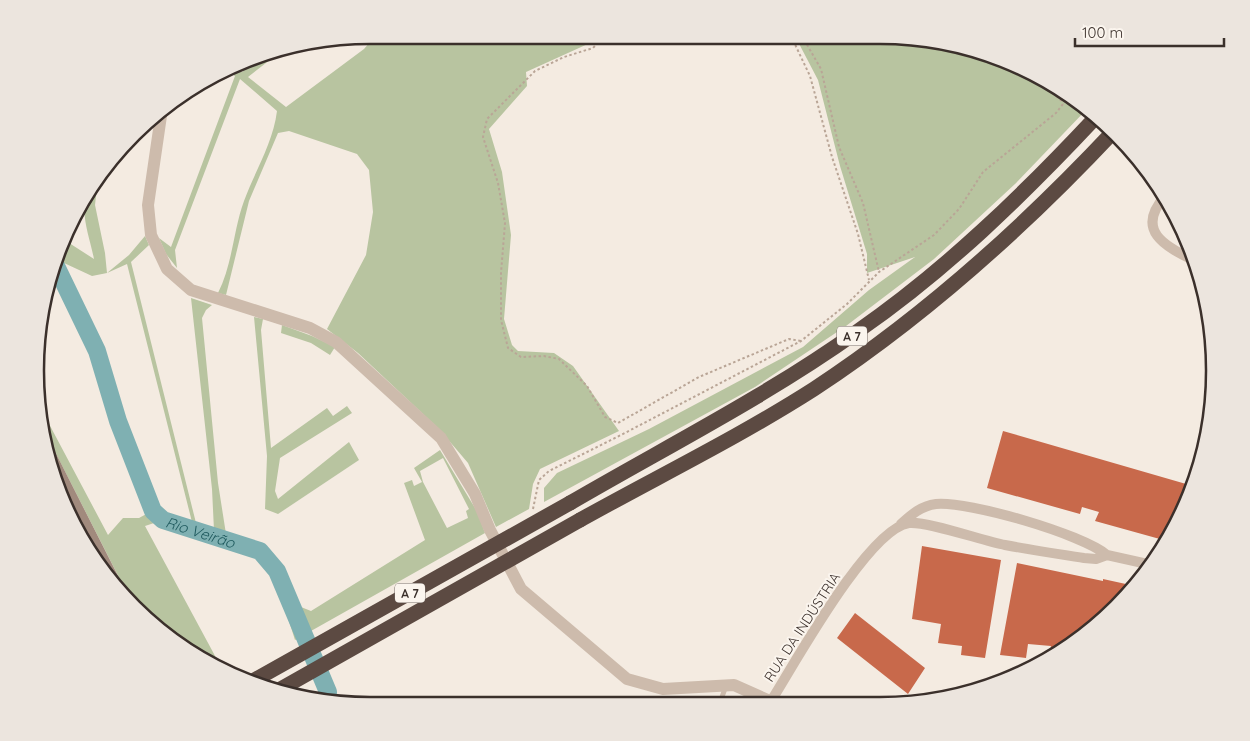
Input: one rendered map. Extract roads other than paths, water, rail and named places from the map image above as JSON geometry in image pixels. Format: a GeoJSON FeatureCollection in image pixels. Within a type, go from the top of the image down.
{"type":"FeatureCollection","features":[{"type":"Feature","properties":{"kind":"highway","name":"A 7"},"geometry":{"type":"LineString","coordinates":[[259,678],[570,504],[761,394],[859,331],[968,244],[1037,178],[1091,122]]}},
{"type":"Feature","properties":{"kind":"highway","name":"A 7"},"geometry":{"type":"LineString","coordinates":[[286,686],[792,402],[879,344],[984,260],[1059,188],[1108,137]]}},
{"type":"Feature","properties":{"kind":"main road"},"geometry":{"type":"LineString","coordinates":[[62,479],[100,553]]}},
{"type":"Feature","properties":{"kind":"street"},"geometry":{"type":"LineString","coordinates":[[160,121],[148,205],[151,235],[167,269],[191,290],[310,328],[336,342],[441,438],[475,494],[490,530],[521,589],[626,679],[663,689],[734,685],[761,697]]}},
{"type":"Feature","properties":{"kind":"street"},"geometry":{"type":"LineString","coordinates":[[1160,203],[1154,210],[1152,222],[1155,233],[1164,244],[1185,256]]}},
{"type":"Feature","properties":{"kind":"street","name":"RUA DA INDÚSTRIA"},"geometry":{"type":"LineString","coordinates":[[778,697],[836,594],[877,545],[917,509],[936,504],[952,504],[1003,515],[1085,542],[1106,555],[1143,563]]}},
{"type":"Feature","properties":{"kind":"street","name":"RUA DA INDÚSTRIA"},"geometry":{"type":"LineString","coordinates":[[899,526],[916,523],[1005,545],[1084,558],[1096,559],[1106,555]]}},
{"type":"Feature","properties":{"kind":"lane"},"geometry":{"type":"LineString","coordinates":[[722,697],[726,686]]}},
{"type":"Feature","properties":{"kind":"waterway","name":"Rio Veirão"},"geometry":{"type":"LineString","coordinates":[[59,272],[97,351],[118,421],[153,511],[163,520],[260,551],[277,571],[328,694]]}}]}
